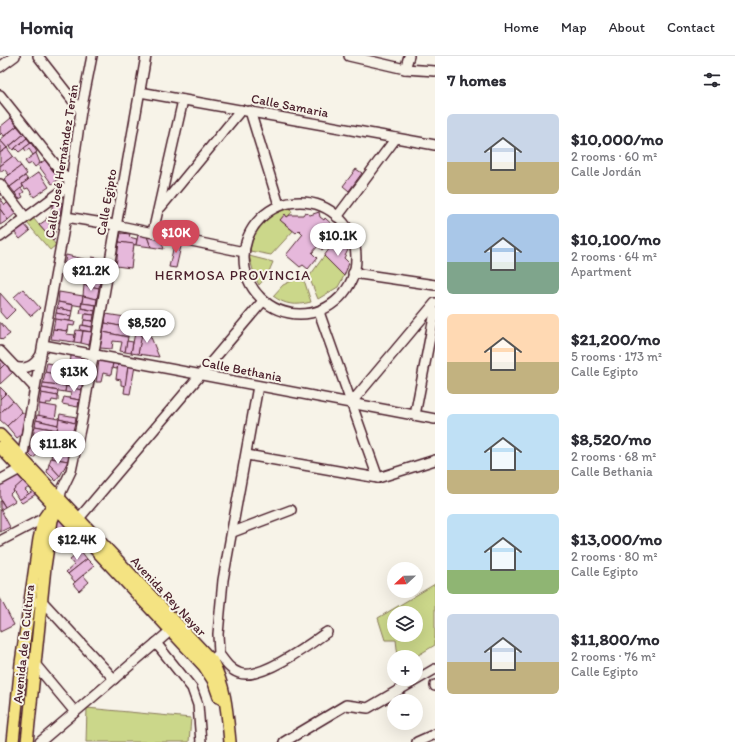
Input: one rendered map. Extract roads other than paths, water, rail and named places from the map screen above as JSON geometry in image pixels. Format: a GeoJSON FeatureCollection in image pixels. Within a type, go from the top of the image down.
{"type":"FeatureCollection","features":[{"type":"Feature","properties":{"kind":"main road","name":"Avenida Rey Nayar"},"geometry":{"type":"LineString","coordinates":[[0,435],[21,464],[55,505],[75,523],[174,628],[212,661],[220,677],[225,696],[230,742]]}},
{"type":"Feature","properties":{"kind":"main road","name":"Avenida Rey Nayar"},"geometry":{"type":"LineString","coordinates":[[0,447],[21,464]]}},
{"type":"Feature","properties":{"kind":"main road","name":"Avenida de la Cultura"},"geometry":{"type":"LineString","coordinates":[[13,742],[21,663],[30,604],[44,540],[55,505]]}},
{"type":"Feature","properties":{"kind":"main road","name":"Avenida de la Cultura"},"geometry":{"type":"LineString","coordinates":[[27,742],[42,601],[44,540]]}},
{"type":"Feature","properties":{"kind":"main road","name":"Avenida Rey Nayar"},"geometry":{"type":"LineString","coordinates":[[212,661],[213,680],[218,696],[222,742]]}},
{"type":"Feature","properties":{"kind":"street"},"geometry":{"type":"LineString","coordinates":[[0,67],[15,56]]}},
{"type":"Feature","properties":{"kind":"street"},"geometry":{"type":"LineString","coordinates":[[38,56],[81,111]]}},
{"type":"Feature","properties":{"kind":"street","name":"Calle José Hernández Terán"},"geometry":{"type":"LineString","coordinates":[[21,464],[66,217],[81,111],[92,56]]}},
{"type":"Feature","properties":{"kind":"street","name":"Calle Egipto"},"geometry":{"type":"LineString","coordinates":[[55,505],[71,471],[146,56]]}},
{"type":"Feature","properties":{"kind":"street"},"geometry":{"type":"LineString","coordinates":[[349,56],[405,69],[435,71]]}},
{"type":"Feature","properties":{"kind":"street"},"geometry":{"type":"LineString","coordinates":[[405,69],[409,56]]}},
{"type":"Feature","properties":{"kind":"street","name":"Calle Samaria"},"geometry":{"type":"LineString","coordinates":[[140,92],[435,145]]}},
{"type":"Feature","properties":{"kind":"street"},"geometry":{"type":"LineString","coordinates":[[0,95],[71,184],[0,237]]}},
{"type":"Feature","properties":{"kind":"street"},"geometry":{"type":"LineString","coordinates":[[153,232],[160,208],[183,100]]}},
{"type":"Feature","properties":{"kind":"street"},"geometry":{"type":"LineString","coordinates":[[160,208],[245,110],[279,205]]}},
{"type":"Feature","properties":{"kind":"street"},"geometry":{"type":"LineString","coordinates":[[337,217],[396,138]]}},
{"type":"Feature","properties":{"kind":"street"},"geometry":{"type":"LineString","coordinates":[[0,184],[25,217]]}},
{"type":"Feature","properties":{"kind":"street"},"geometry":{"type":"LineString","coordinates":[[306,202],[329,210],[337,217],[351,235],[355,249],[356,264],[345,292],[335,302],[319,312],[293,314],[275,309],[263,301],[249,282],[245,272],[244,252],[251,230],[261,215],[279,205],[306,202]]}},
{"type":"Feature","properties":{"kind":"street"},"geometry":{"type":"LineString","coordinates":[[66,217],[153,232],[244,252]]}},
{"type":"Feature","properties":{"kind":"street"},"geometry":{"type":"LineString","coordinates":[[353,273],[435,285]]}},
{"type":"Feature","properties":{"kind":"street"},"geometry":{"type":"LineString","coordinates":[[75,523],[263,301]]}},
{"type":"Feature","properties":{"kind":"street"},"geometry":{"type":"LineString","coordinates":[[351,403],[435,304]]}},
{"type":"Feature","properties":{"kind":"street"},"geometry":{"type":"LineString","coordinates":[[319,312],[378,478]]}},
{"type":"Feature","properties":{"kind":"street"},"geometry":{"type":"LineString","coordinates":[[415,415],[435,312]]}},
{"type":"Feature","properties":{"kind":"street","name":"Calle Bethania"},"geometry":{"type":"LineString","coordinates":[[43,346],[93,354],[435,419]]}},
{"type":"Feature","properties":{"kind":"street"},"geometry":{"type":"LineString","coordinates":[[0,352],[35,388]]}},
{"type":"Feature","properties":{"kind":"street"},"geometry":{"type":"LineString","coordinates":[[14,367],[25,368],[30,366],[40,355]]}},
{"type":"Feature","properties":{"kind":"street"},"geometry":{"type":"LineString","coordinates":[[258,386],[247,455],[223,580],[218,634],[212,661],[228,666],[240,674],[256,674],[302,650],[327,632]]}},
{"type":"Feature","properties":{"kind":"street"},"geometry":{"type":"LineString","coordinates":[[247,455],[378,478],[435,460]]}},
{"type":"Feature","properties":{"kind":"street"},"geometry":{"type":"LineString","coordinates":[[0,480],[21,464]]}},
{"type":"Feature","properties":{"kind":"street"},"geometry":{"type":"LineString","coordinates":[[0,541],[55,505]]}},
{"type":"Feature","properties":{"kind":"street"},"geometry":{"type":"LineString","coordinates":[[233,532],[291,510]]}},
{"type":"Feature","properties":{"kind":"street"},"geometry":{"type":"LineString","coordinates":[[30,604],[42,601],[114,679]]}},
{"type":"Feature","properties":{"kind":"street"},"geometry":{"type":"LineString","coordinates":[[40,742],[174,628]]}},
{"type":"Feature","properties":{"kind":"street"},"geometry":{"type":"LineString","coordinates":[[156,643],[192,688],[198,705],[201,742]]}},
{"type":"Feature","properties":{"kind":"street"},"geometry":{"type":"LineString","coordinates":[[21,663],[35,664],[75,712]]}},
{"type":"Feature","properties":{"kind":"street"},"geometry":{"type":"LineString","coordinates":[[284,742],[346,705],[368,708],[435,669]]}},
{"type":"Feature","properties":{"kind":"street"},"geometry":{"type":"LineString","coordinates":[[417,742],[435,734]]}},
{"type":"Feature","properties":{"kind":"waterway"},"geometry":{"type":"LineString","coordinates":[[59,552],[76,537]]}},
{"type":"Feature","properties":{"kind":"district","name":"HERMOSA PROVINCIA"},"geometry":{"type":"Point","coordinates":[233,275]}}]}
